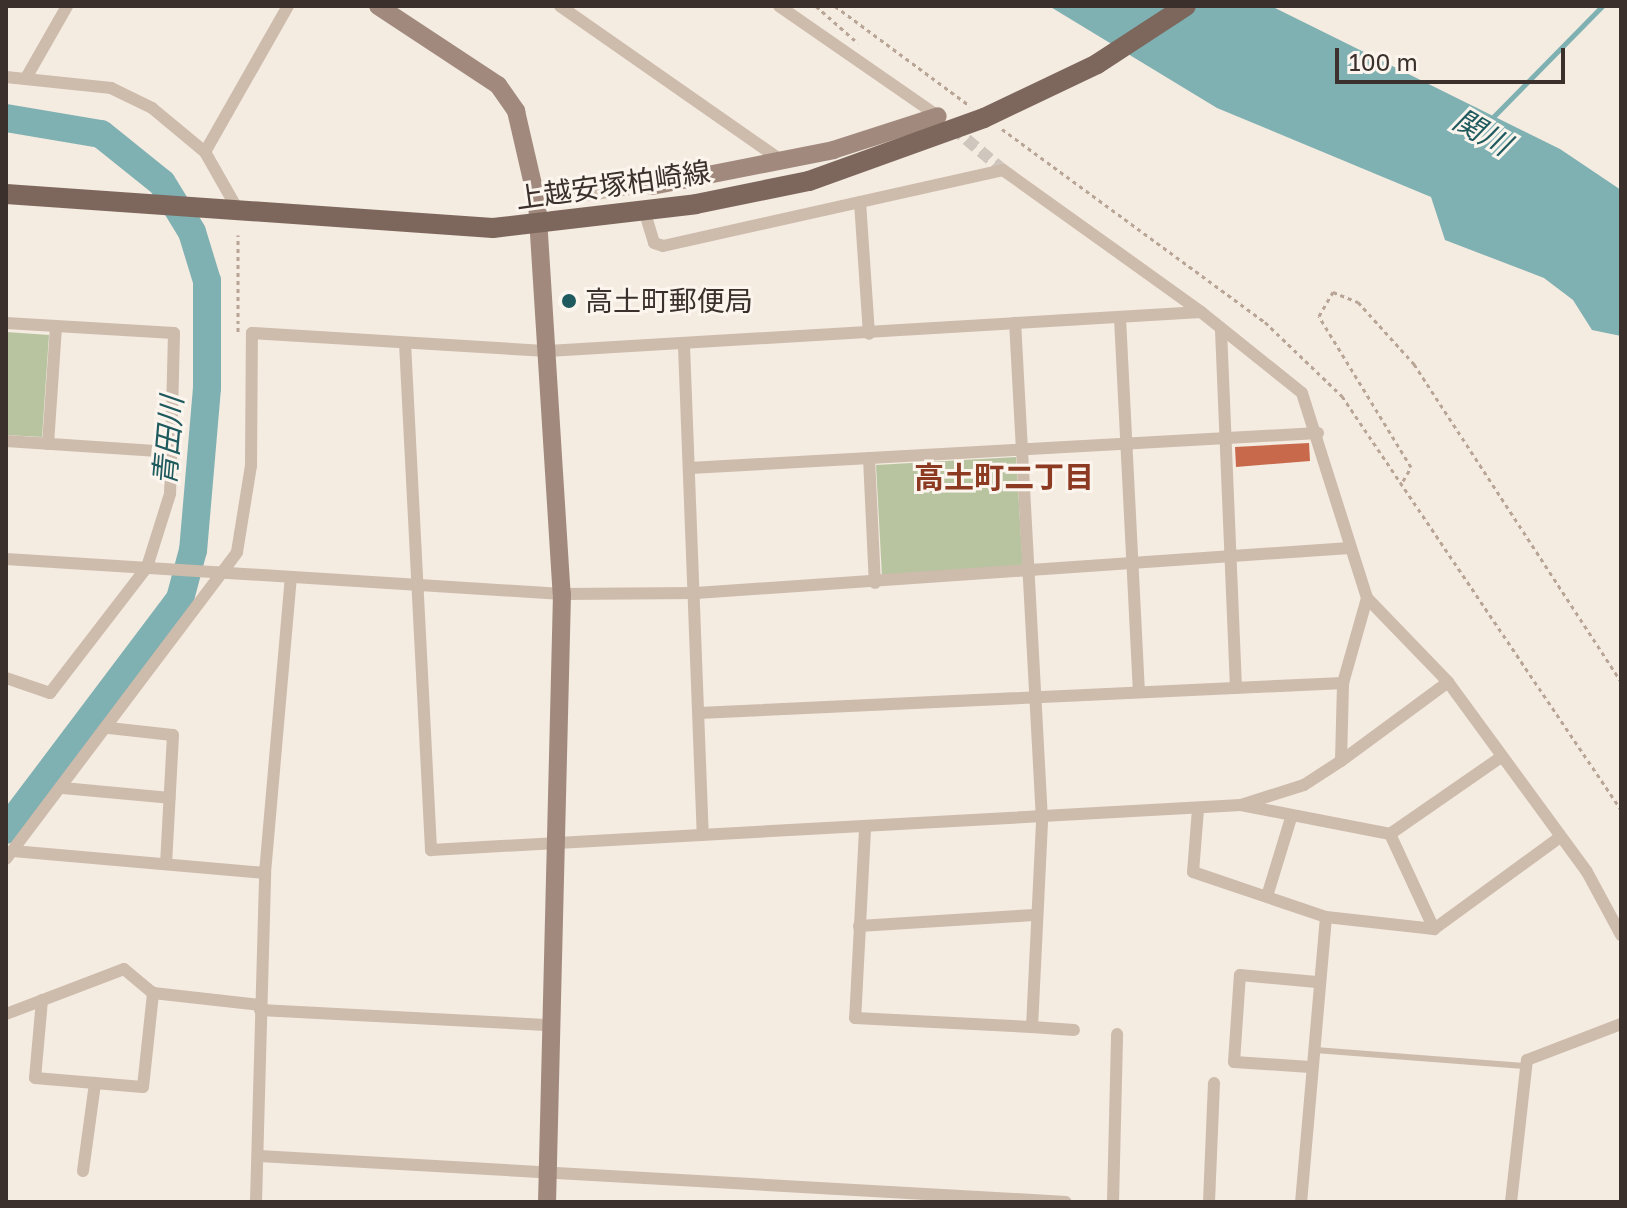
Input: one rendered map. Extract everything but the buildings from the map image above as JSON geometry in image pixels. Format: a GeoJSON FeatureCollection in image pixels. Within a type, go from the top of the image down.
{"type":"FeatureCollection","features":[{"type":"Feature","properties":{"kind":"main road","name":"上越安塚柏崎線"},"geometry":{"type":"LineString","coordinates":[[6,194],[541,227],[809,181],[1011,106],[1097,64],[1186,6]]}},
{"type":"Feature","properties":{"kind":"street"},"geometry":{"type":"LineString","coordinates":[[26,78],[67,6]]}},
{"type":"Feature","properties":{"kind":"street"},"geometry":{"type":"LineString","coordinates":[[205,152],[288,6]]}},
{"type":"Feature","properties":{"kind":"street"},"geometry":{"type":"LineString","coordinates":[[378,6],[400,12],[488,73],[508,97],[541,227],[562,594],[561,843],[551,1025],[547,1202]]}},
{"type":"Feature","properties":{"kind":"street"},"geometry":{"type":"LineString","coordinates":[[560,6],[784,162]]}},
{"type":"Feature","properties":{"kind":"street"},"geometry":{"type":"LineString","coordinates":[[779,6],[938,116]]}},
{"type":"Feature","properties":{"kind":"street"},"geometry":{"type":"LineString","coordinates":[[6,77],[122,93],[205,152],[238,210]]}},
{"type":"Feature","properties":{"kind":"street"},"geometry":{"type":"LineString","coordinates":[[537,202],[652,186],[784,162],[938,116]]}},
{"type":"Feature","properties":{"kind":"street"},"geometry":{"type":"LineString","coordinates":[[644,210],[654,243],[663,246],[1003,170],[1201,312],[1302,393],[1318,433],[1349,548],[1367,598],[1448,682],[1560,837],[1621,935]]}},
{"type":"Feature","properties":{"kind":"street"},"geometry":{"type":"LineString","coordinates":[[860,202],[869,334]]}},
{"type":"Feature","properties":{"kind":"street"},"geometry":{"type":"LineString","coordinates":[[9,855],[109,728],[220,573],[248,504],[248,339],[260,332],[548,351],[684,346],[1201,312]]}},
{"type":"Feature","properties":{"kind":"street"},"geometry":{"type":"LineString","coordinates":[[1120,318],[1139,692]]}},
{"type":"Feature","properties":{"kind":"street"},"geometry":{"type":"LineString","coordinates":[[6,323],[174,333],[170,494],[147,567],[50,693],[6,678]]}},
{"type":"Feature","properties":{"kind":"street"},"geometry":{"type":"LineString","coordinates":[[1015,323],[1042,820],[1032,1027]]}},
{"type":"Feature","properties":{"kind":"street"},"geometry":{"type":"LineString","coordinates":[[48,444],[56,326]]}},
{"type":"Feature","properties":{"kind":"street"},"geometry":{"type":"LineString","coordinates":[[1221,330],[1236,688]]}},
{"type":"Feature","properties":{"kind":"street"},"geometry":{"type":"LineString","coordinates":[[405,343],[414,585],[431,850],[703,835],[865,830],[1241,805],[1304,785],[1448,682]]}},
{"type":"Feature","properties":{"kind":"street"},"geometry":{"type":"LineString","coordinates":[[684,346],[696,593],[703,835]]}},
{"type":"Feature","properties":{"kind":"street"},"geometry":{"type":"LineString","coordinates":[[690,468],[1125,441],[1318,433]]}},
{"type":"Feature","properties":{"kind":"street"},"geometry":{"type":"LineString","coordinates":[[6,441],[170,452]]}},
{"type":"Feature","properties":{"kind":"street"},"geometry":{"type":"LineString","coordinates":[[869,458],[875,583]]}},
{"type":"Feature","properties":{"kind":"street"},"geometry":{"type":"LineString","coordinates":[[6,559],[562,594],[696,593],[1349,548]]}},
{"type":"Feature","properties":{"kind":"street"},"geometry":{"type":"LineString","coordinates":[[256,1202],[265,873],[291,578]]}},
{"type":"Feature","properties":{"kind":"street"},"geometry":{"type":"LineString","coordinates":[[1341,761],[1343,683],[1367,598]]}},
{"type":"Feature","properties":{"kind":"street"},"geometry":{"type":"LineString","coordinates":[[699,713],[1343,683]]}},
{"type":"Feature","properties":{"kind":"street"},"geometry":{"type":"LineString","coordinates":[[109,728],[173,735],[166,864]]}},
{"type":"Feature","properties":{"kind":"street"},"geometry":{"type":"LineString","coordinates":[[1241,805],[1291,818],[1390,834],[1501,757]]}},
{"type":"Feature","properties":{"kind":"street"},"geometry":{"type":"LineString","coordinates":[[63,788],[170,798]]}},
{"type":"Feature","properties":{"kind":"street"},"geometry":{"type":"LineString","coordinates":[[1198,809],[1193,872],[1268,893],[1326,917],[1434,929],[1560,837]]}},
{"type":"Feature","properties":{"kind":"street"},"geometry":{"type":"LineString","coordinates":[[1268,893],[1291,818]]}},
{"type":"Feature","properties":{"kind":"street"},"geometry":{"type":"LineString","coordinates":[[865,830],[855,1018],[1074,1030]]}},
{"type":"Feature","properties":{"kind":"street"},"geometry":{"type":"LineString","coordinates":[[1390,834],[1434,929]]}},
{"type":"Feature","properties":{"kind":"street"},"geometry":{"type":"LineString","coordinates":[[9,855],[265,873]]}},
{"type":"Feature","properties":{"kind":"street"},"geometry":{"type":"LineString","coordinates":[[859,926],[1036,915]]}},
{"type":"Feature","properties":{"kind":"street"},"geometry":{"type":"LineString","coordinates":[[1301,1202],[1311,1050],[1326,917]]}},
{"type":"Feature","properties":{"kind":"street"},"geometry":{"type":"LineString","coordinates":[[6,1014],[124,969],[153,993],[260,1007],[551,1025]]}},
{"type":"Feature","properties":{"kind":"street"},"geometry":{"type":"LineString","coordinates":[[1310,1067],[1234,1062],[1240,975],[1317,982]]}},
{"type":"Feature","properties":{"kind":"street"},"geometry":{"type":"LineString","coordinates":[[42,1000],[35,1078],[143,1087],[153,993]]}},
{"type":"Feature","properties":{"kind":"street"},"geometry":{"type":"LineString","coordinates":[[1511,1202],[1524,1066],[1621,1024]]}},
{"type":"Feature","properties":{"kind":"street"},"geometry":{"type":"LineString","coordinates":[[1113,1202],[1117,1034]]}},
{"type":"Feature","properties":{"kind":"street"},"geometry":{"type":"LineString","coordinates":[[83,1171],[95,1083]]}},
{"type":"Feature","properties":{"kind":"street"},"geometry":{"type":"LineString","coordinates":[[1209,1202],[1214,1083]]}},
{"type":"Feature","properties":{"kind":"street"},"geometry":{"type":"LineString","coordinates":[[259,1156],[1066,1202]]}},
{"type":"Feature","properties":{"kind":"lane"},"geometry":{"type":"LineString","coordinates":[[1311,1050],[1524,1066]]}},
{"type":"Feature","properties":{"kind":"path"},"geometry":{"type":"LineString","coordinates":[[835,6],[984,118]]}},
{"type":"Feature","properties":{"kind":"path"},"geometry":{"type":"LineString","coordinates":[[238,235],[237,330],[248,339]]}},
{"type":"Feature","properties":{"kind":"path"},"geometry":{"type":"LineString","coordinates":[[1403,481],[1411,467],[1319,316],[1333,292],[1358,302],[1414,364],[1621,682]]}},
{"type":"Feature","properties":{"kind":"green space"},"geometry":{"type":"Polygon","coordinates":[[[6,332],[49,335],[42,437],[6,435],[6,332]]]}},
{"type":"Feature","properties":{"kind":"green space"},"geometry":{"type":"Polygon","coordinates":[[[1016,457],[1023,569],[882,576],[876,465],[1016,457]]]}},
{"type":"Feature","properties":{"kind":"water","name":"関川"},"geometry":{"type":"Polygon","coordinates":[[[1049,6],[1271,6],[1560,149],[1621,190],[1621,336],[1592,330],[1573,300],[1544,278],[1445,240],[1431,197],[1217,108],[1049,6]]]}},
{"type":"Feature","properties":{"kind":"waterway","name":"関川"},"geometry":{"type":"LineString","coordinates":[[1494,116],[1602,6]]}},
{"type":"Feature","properties":{"kind":"waterway","name":"青田川"},"geometry":{"type":"LineString","coordinates":[[6,118],[101,134],[162,183],[192,232],[207,281],[207,388],[193,550],[180,599],[6,830]]}},
{"type":"Feature","properties":{"kind":"tunnel"},"geometry":{"type":"LineString","coordinates":[[953,128],[1003,170]]}},
{"type":"Feature","properties":{"kind":"place","name":"高土町郵便局"},"geometry":{"type":"Point","coordinates":[569,301]}},
{"type":"Feature","properties":{"kind":"district","name":"高土町二丁目"},"geometry":{"type":"Point","coordinates":[1004,477]}}]}
